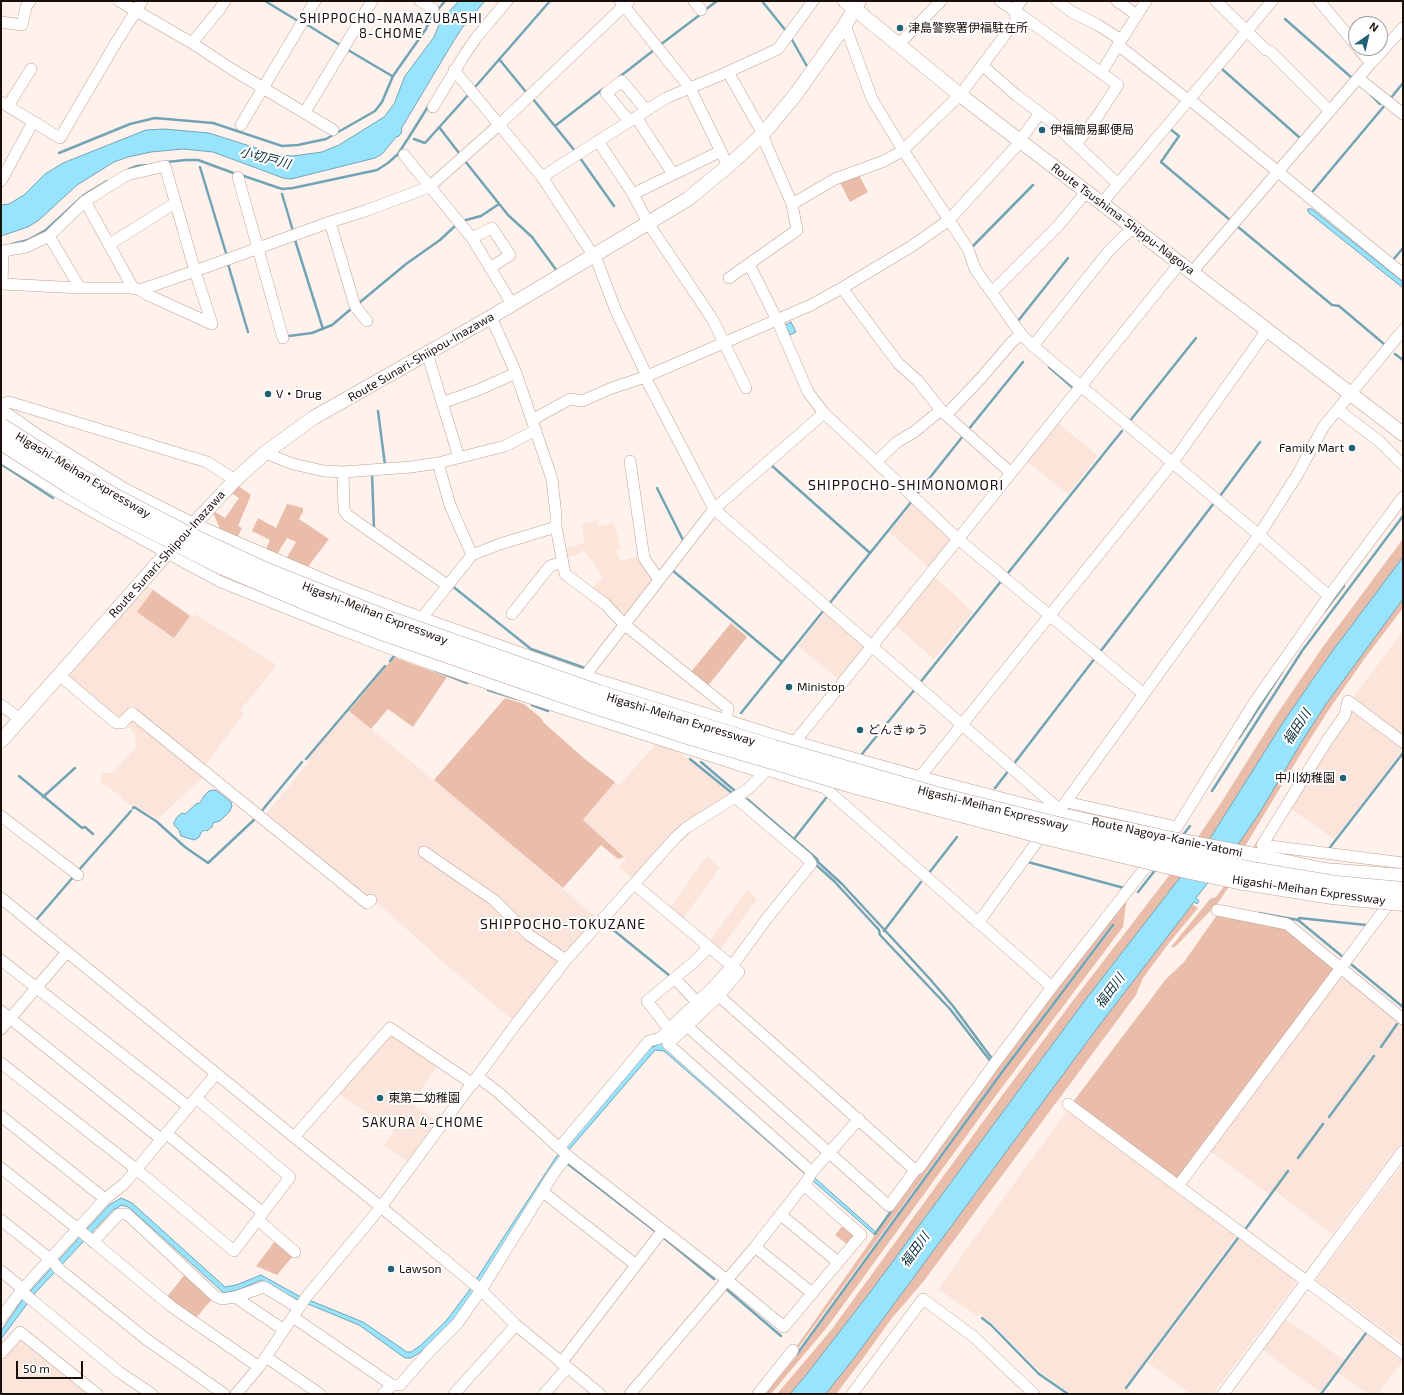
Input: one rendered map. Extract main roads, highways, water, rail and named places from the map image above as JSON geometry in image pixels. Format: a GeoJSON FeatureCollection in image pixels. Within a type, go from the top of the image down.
{"type":"FeatureCollection","features":[{"type":"Feature","properties":{"kind":"highway","name":"Higashi-Meihan Expressway"},"geometry":{"type":"LineString","coordinates":[[1,426],[77,475],[114,496],[191,536],[269,572],[398,623],[599,693],[774,748],[937,795],[1098,835],[1252,870],[1336,884],[1403,890]]}},
{"type":"Feature","properties":{"kind":"highway","name":"Higashi-Meihan Expressway"},"geometry":{"type":"LineString","coordinates":[[1,442],[107,508],[191,552],[236,573],[388,634],[602,708],[753,756],[856,786],[1077,845],[1190,871],[1246,882],[1332,896],[1403,903]]}},
{"type":"Feature","properties":{"kind":"main road","name":"Route Sunari-Shiipou-Inazawa"},"geometry":{"type":"LineString","coordinates":[[1,741],[167,553],[234,480],[265,453],[313,418],[491,317],[688,199],[728,166],[763,134],[796,94],[845,24],[853,4]]}},
{"type":"Feature","properties":{"kind":"main road","name":"Route Tsushima-Shippu-Nagoya"},"geometry":{"type":"LineString","coordinates":[[853,4],[898,44],[960,95],[1403,434]]}},
{"type":"Feature","properties":{"kind":"main road","name":"Route Nagoya-Kanie-Yatomi"},"geometry":{"type":"LineString","coordinates":[[1,411],[122,489],[193,525],[335,586],[421,619],[584,677],[794,743],[919,778],[1061,809],[1168,838],[1324,870],[1403,876]]}},
{"type":"Feature","properties":{"kind":"water","name":"小切戸川"},"geometry":{"type":"Polygon","coordinates":[[[459,1],[485,1],[462,28],[453,42],[401,129],[402,132],[382,154],[375,158],[291,179],[283,178],[213,152],[183,149],[151,152],[114,162],[77,185],[39,220],[28,227],[1,236],[1,205],[9,204],[24,195],[45,174],[63,163],[146,130],[164,129],[209,133],[278,155],[293,156],[322,152],[339,145],[384,117],[394,104],[405,76],[434,37],[441,20],[459,1]]]}},
{"type":"Feature","properties":{"kind":"water"},"geometry":{"type":"Polygon","coordinates":[[[1308,209],[1312,209],[1403,282],[1403,288],[1308,212],[1308,209]]]}},
{"type":"Feature","properties":{"kind":"water"},"geometry":{"type":"Polygon","coordinates":[[[791,322],[796,332],[790,335],[785,325],[791,322]]]}},
{"type":"Feature","properties":{"kind":"water","name":"福田川"},"geometry":{"type":"Polygon","coordinates":[[[1403,557],[1403,599],[1326,704],[1260,812],[1237,846],[1196,898],[1199,901],[1197,904],[1194,902],[1098,1027],[855,1357],[828,1391],[825,1394],[790,1394],[871,1291],[1083,1003],[1209,840],[1284,721],[1331,653],[1403,557]]]}},
{"type":"Feature","properties":{"kind":"water"},"geometry":{"type":"Polygon","coordinates":[[[214,790],[231,802],[232,806],[230,811],[220,821],[213,823],[212,827],[207,831],[204,830],[198,838],[194,840],[181,836],[179,830],[174,825],[174,822],[178,816],[182,813],[185,814],[196,804],[200,803],[209,791],[214,790]]]}},
{"type":"Feature","properties":{"kind":"water"},"geometry":{"type":"Polygon","coordinates":[[[660,1041],[877,1233],[875,1235],[664,1051],[655,1050],[567,1152],[453,1322],[424,1350],[411,1358],[405,1358],[359,1325],[296,1299],[261,1280],[238,1290],[224,1293],[133,1211],[122,1205],[113,1210],[36,1292],[1,1339],[1,1331],[23,1299],[109,1205],[121,1198],[132,1203],[225,1287],[236,1285],[261,1275],[299,1296],[363,1322],[407,1352],[411,1352],[421,1345],[446,1321],[468,1292],[556,1157],[651,1047],[656,1046],[660,1041]]]}},
{"type":"Feature","properties":{"kind":"waterway"},"geometry":{"type":"LineString","coordinates":[[265,1],[298,21]]}},
{"type":"Feature","properties":{"kind":"waterway"},"geometry":{"type":"LineString","coordinates":[[59,153],[130,124],[155,118],[213,123],[282,146],[298,145],[326,139],[375,111],[382,102],[393,76],[426,29],[430,19],[445,1]]}},
{"type":"Feature","properties":{"kind":"waterway"},"geometry":{"type":"LineString","coordinates":[[476,86],[550,1]]}},
{"type":"Feature","properties":{"kind":"waterway"},"geometry":{"type":"LineString","coordinates":[[705,10],[717,1]]}},
{"type":"Feature","properties":{"kind":"waterway"},"geometry":{"type":"LineString","coordinates":[[762,1],[786,31]]}},
{"type":"Feature","properties":{"kind":"waterway"},"geometry":{"type":"LineString","coordinates":[[660,45],[701,14]]}},
{"type":"Feature","properties":{"kind":"waterway"},"geometry":{"type":"LineString","coordinates":[[1285,19],[1352,78]]}},
{"type":"Feature","properties":{"kind":"waterway"},"geometry":{"type":"LineString","coordinates":[[306,24],[340,45]]}},
{"type":"Feature","properties":{"kind":"waterway"},"geometry":{"type":"LineString","coordinates":[[791,38],[808,68]]}},
{"type":"Feature","properties":{"kind":"waterway"},"geometry":{"type":"LineString","coordinates":[[348,50],[392,76]]}},
{"type":"Feature","properties":{"kind":"waterway"},"geometry":{"type":"LineString","coordinates":[[618,78],[654,50]]}},
{"type":"Feature","properties":{"kind":"waterway"},"geometry":{"type":"LineString","coordinates":[[499,59],[526,92]]}},
{"type":"Feature","properties":{"kind":"waterway"},"geometry":{"type":"LineString","coordinates":[[1222,69],[1300,138]]}},
{"type":"Feature","properties":{"kind":"waterway"},"geometry":{"type":"LineString","coordinates":[[1390,99],[1403,83]]}},
{"type":"Feature","properties":{"kind":"waterway"},"geometry":{"type":"LineString","coordinates":[[555,126],[603,89]]}},
{"type":"Feature","properties":{"kind":"waterway"},"geometry":{"type":"LineString","coordinates":[[414,139],[425,143],[469,94]]}},
{"type":"Feature","properties":{"kind":"waterway"},"geometry":{"type":"LineString","coordinates":[[1371,95],[1380,104]]}},
{"type":"Feature","properties":{"kind":"waterway"},"geometry":{"type":"LineString","coordinates":[[533,99],[575,151]]}},
{"type":"Feature","properties":{"kind":"waterway"},"geometry":{"type":"LineString","coordinates":[[241,175],[282,189],[377,170],[398,154],[429,105]]}},
{"type":"Feature","properties":{"kind":"waterway"},"geometry":{"type":"LineString","coordinates":[[1313,191],[1385,105]]}},
{"type":"Feature","properties":{"kind":"waterway"},"geometry":{"type":"LineString","coordinates":[[439,127],[459,153]]}},
{"type":"Feature","properties":{"kind":"waterway"},"geometry":{"type":"LineString","coordinates":[[1170,129],[1179,136],[1161,162],[1230,220]]}},
{"type":"Feature","properties":{"kind":"waterway"},"geometry":{"type":"LineString","coordinates":[[580,158],[614,206]]}},
{"type":"Feature","properties":{"kind":"waterway"},"geometry":{"type":"LineString","coordinates":[[166,162],[198,160],[236,174]]}},
{"type":"Feature","properties":{"kind":"waterway"},"geometry":{"type":"LineString","coordinates":[[465,161],[508,215],[532,237],[557,271]]}},
{"type":"Feature","properties":{"kind":"waterway"},"geometry":{"type":"LineString","coordinates":[[129,169],[147,165]]}},
{"type":"Feature","properties":{"kind":"waterway"},"geometry":{"type":"LineString","coordinates":[[200,167],[226,253]]}},
{"type":"Feature","properties":{"kind":"waterway"},"geometry":{"type":"LineString","coordinates":[[12,244],[28,240],[46,230],[84,195],[107,181]]}},
{"type":"Feature","properties":{"kind":"waterway"},"geometry":{"type":"LineString","coordinates":[[972,247],[1033,185]]}},
{"type":"Feature","properties":{"kind":"waterway"},"geometry":{"type":"LineString","coordinates":[[282,194],[293,231]]}},
{"type":"Feature","properties":{"kind":"waterway"},"geometry":{"type":"LineString","coordinates":[[462,221],[481,216],[499,204]]}},
{"type":"Feature","properties":{"kind":"waterway"},"geometry":{"type":"LineString","coordinates":[[359,303],[406,264],[440,240],[455,226]]}},
{"type":"Feature","properties":{"kind":"waterway"},"geometry":{"type":"LineString","coordinates":[[1237,226],[1332,305],[1339,306],[1384,344]]}},
{"type":"Feature","properties":{"kind":"waterway"},"geometry":{"type":"LineString","coordinates":[[295,240],[323,329]]}},
{"type":"Feature","properties":{"kind":"waterway"},"geometry":{"type":"LineString","coordinates":[[1393,260],[1403,248]]}},
{"type":"Feature","properties":{"kind":"waterway"},"geometry":{"type":"LineString","coordinates":[[1018,321],[1068,258]]}},
{"type":"Feature","properties":{"kind":"waterway"},"geometry":{"type":"LineString","coordinates":[[228,264],[248,332]]}},
{"type":"Feature","properties":{"kind":"waterway"},"geometry":{"type":"LineString","coordinates":[[289,336],[312,333],[332,325],[351,309]]}},
{"type":"Feature","properties":{"kind":"waterway"},"geometry":{"type":"LineString","coordinates":[[1129,422],[1196,338]]}},
{"type":"Feature","properties":{"kind":"waterway"},"geometry":{"type":"LineString","coordinates":[[1395,354],[1403,360]]}},
{"type":"Feature","properties":{"kind":"waterway"},"geometry":{"type":"LineString","coordinates":[[968,430],[1023,362]]}},
{"type":"Feature","properties":{"kind":"waterway"},"geometry":{"type":"LineString","coordinates":[[1049,367],[1072,387]]}},
{"type":"Feature","properties":{"kind":"waterway"},"geometry":{"type":"LineString","coordinates":[[378,411],[385,465]]}},
{"type":"Feature","properties":{"kind":"waterway"},"geometry":{"type":"LineString","coordinates":[[1008,573],[1122,431]]}},
{"type":"Feature","properties":{"kind":"waterway"},"geometry":{"type":"LineString","coordinates":[[916,495],[963,436]]}},
{"type":"Feature","properties":{"kind":"waterway"},"geometry":{"type":"LineString","coordinates":[[1220,496],[1260,442]]}},
{"type":"Feature","properties":{"kind":"waterway"},"geometry":{"type":"LineString","coordinates":[[1,464],[53,498]]}},
{"type":"Feature","properties":{"kind":"waterway"},"geometry":{"type":"LineString","coordinates":[[771,465],[870,553]]}},
{"type":"Feature","properties":{"kind":"waterway"},"geometry":{"type":"LineString","coordinates":[[372,474],[374,529]]}},
{"type":"Feature","properties":{"kind":"waterway"},"geometry":{"type":"LineString","coordinates":[[657,488],[684,542],[683,543]]}},
{"type":"Feature","properties":{"kind":"waterway"},"geometry":{"type":"LineString","coordinates":[[829,604],[912,501]]}},
{"type":"Feature","properties":{"kind":"waterway"},"geometry":{"type":"LineString","coordinates":[[1100,652],[1214,503]]}},
{"type":"Feature","properties":{"kind":"waterway"},"geometry":{"type":"LineString","coordinates":[[1212,791],[1302,651],[1403,516]]}},
{"type":"Feature","properties":{"kind":"waterway"},"geometry":{"type":"LineString","coordinates":[[672,570],[782,662]]}},
{"type":"Feature","properties":{"kind":"waterway"},"geometry":{"type":"LineString","coordinates":[[919,684],[1002,580]]}},
{"type":"Feature","properties":{"kind":"waterway"},"geometry":{"type":"LineString","coordinates":[[451,585],[531,649],[585,668]]}},
{"type":"Feature","properties":{"kind":"waterway"},"geometry":{"type":"LineString","coordinates":[[1324,612],[1344,586]]}},
{"type":"Feature","properties":{"kind":"waterway"},"geometry":{"type":"LineString","coordinates":[[741,713],[824,610]]}},
{"type":"Feature","properties":{"kind":"waterway"},"geometry":{"type":"LineString","coordinates":[[390,661],[395,656]]}},
{"type":"Feature","properties":{"kind":"waterway"},"geometry":{"type":"LineString","coordinates":[[1013,765],[1095,658]]}},
{"type":"Feature","properties":{"kind":"waterway"},"geometry":{"type":"LineString","coordinates":[[306,759],[385,666]]}},
{"type":"Feature","properties":{"kind":"waterway"},"geometry":{"type":"LineString","coordinates":[[434,670],[467,683]]}},
{"type":"Feature","properties":{"kind":"waterway"},"geometry":{"type":"LineString","coordinates":[[1239,738],[1282,672]]}},
{"type":"Feature","properties":{"kind":"waterway"},"geometry":{"type":"LineString","coordinates":[[862,754],[915,689]]}},
{"type":"Feature","properties":{"kind":"waterway"},"geometry":{"type":"LineString","coordinates":[[488,690],[517,699]]}},
{"type":"Feature","properties":{"kind":"waterway"},"geometry":{"type":"LineString","coordinates":[[532,705],[548,711]]}},
{"type":"Feature","properties":{"kind":"waterway"},"geometry":{"type":"LineString","coordinates":[[1328,850],[1403,753]]}},
{"type":"Feature","properties":{"kind":"waterway"},"geometry":{"type":"LineString","coordinates":[[690,759],[732,793]]}},
{"type":"Feature","properties":{"kind":"waterway"},"geometry":{"type":"LineString","coordinates":[[260,813],[302,762]]}},
{"type":"Feature","properties":{"kind":"waterway"},"geometry":{"type":"LineString","coordinates":[[701,762],[735,791]]}},
{"type":"Feature","properties":{"kind":"waterway"},"geometry":{"type":"LineString","coordinates":[[43,797],[75,768]]}},
{"type":"Feature","properties":{"kind":"waterway"},"geometry":{"type":"LineString","coordinates":[[995,788],[1009,770]]}},
{"type":"Feature","properties":{"kind":"waterway"},"geometry":{"type":"LineString","coordinates":[[19,776],[82,828],[85,827],[93,834]]}},
{"type":"Feature","properties":{"kind":"waterway"},"geometry":{"type":"LineString","coordinates":[[794,839],[826,798]]}},
{"type":"Feature","properties":{"kind":"waterway"},"geometry":{"type":"LineString","coordinates":[[747,799],[817,859],[818,862],[842,884],[929,978],[953,1006],[993,1060]]}},
{"type":"Feature","properties":{"kind":"waterway"},"geometry":{"type":"LineString","coordinates":[[133,808],[134,807],[156,821],[185,847],[208,863],[256,818]]}},
{"type":"Feature","properties":{"kind":"waterway"},"geometry":{"type":"LineString","coordinates":[[78,871],[131,811]]}},
{"type":"Feature","properties":{"kind":"waterway"},"geometry":{"type":"LineString","coordinates":[[1183,835],[1190,826]]}},
{"type":"Feature","properties":{"kind":"waterway"},"geometry":{"type":"LineString","coordinates":[[929,873],[957,837]]}},
{"type":"Feature","properties":{"kind":"waterway"},"geometry":{"type":"LineString","coordinates":[[1028,862],[1124,888]]}},
{"type":"Feature","properties":{"kind":"waterway"},"geometry":{"type":"LineString","coordinates":[[815,864],[834,881],[879,930],[880,935],[950,1009],[991,1062]]}},
{"type":"Feature","properties":{"kind":"waterway"},"geometry":{"type":"LineString","coordinates":[[1138,892],[1156,869]]}},
{"type":"Feature","properties":{"kind":"waterway"},"geometry":{"type":"LineString","coordinates":[[37,919],[74,876]]}},
{"type":"Feature","properties":{"kind":"waterway"},"geometry":{"type":"LineString","coordinates":[[884,931],[921,882]]}},
{"type":"Feature","properties":{"kind":"waterway"},"geometry":{"type":"LineString","coordinates":[[1259,913],[1298,920],[1343,957]]}},
{"type":"Feature","properties":{"kind":"waterway"},"geometry":{"type":"LineString","coordinates":[[1298,920],[1299,918],[1366,925]]}},
{"type":"Feature","properties":{"kind":"waterway"},"geometry":{"type":"LineString","coordinates":[[606,924],[670,976]]}},
{"type":"Feature","properties":{"kind":"waterway"},"geometry":{"type":"LineString","coordinates":[[797,1354],[1002,1072],[1113,925]]}},
{"type":"Feature","properties":{"kind":"waterway"},"geometry":{"type":"LineString","coordinates":[[1352,965],[1403,1007]]}},
{"type":"Feature","properties":{"kind":"waterway"},"geometry":{"type":"LineString","coordinates":[[1381,1047],[1397,1024]]}},
{"type":"Feature","properties":{"kind":"waterway"},"geometry":{"type":"LineString","coordinates":[[1329,1117],[1374,1056]]}},
{"type":"Feature","properties":{"kind":"waterway"},"geometry":{"type":"LineString","coordinates":[[1298,1158],[1323,1124]]}},
{"type":"Feature","properties":{"kind":"waterway"},"geometry":{"type":"LineString","coordinates":[[568,1164],[655,1231]]}},
{"type":"Feature","properties":{"kind":"waterway"},"geometry":{"type":"LineString","coordinates":[[1244,1231],[1288,1171]]}},
{"type":"Feature","properties":{"kind":"waterway"},"geometry":{"type":"LineString","coordinates":[[875,1234],[894,1207]]}},
{"type":"Feature","properties":{"kind":"waterway"},"geometry":{"type":"LineString","coordinates":[[664,1238],[714,1279]]}},
{"type":"Feature","properties":{"kind":"waterway"},"geometry":{"type":"LineString","coordinates":[[1126,1388],[1238,1238]]}},
{"type":"Feature","properties":{"kind":"waterway"},"geometry":{"type":"LineString","coordinates":[[725,1288],[781,1336]]}},
{"type":"Feature","properties":{"kind":"waterway"},"geometry":{"type":"LineString","coordinates":[[982,1318],[991,1325],[1039,1374],[1068,1394]]}},
{"type":"Feature","properties":{"kind":"waterway"},"geometry":{"type":"LineString","coordinates":[[1321,1394],[1366,1333]]}},
{"type":"Feature","properties":{"kind":"place","name":"津島警察署伊福駐在所"},"geometry":{"type":"Point","coordinates":[900,28]}},
{"type":"Feature","properties":{"kind":"place","name":"伊福簡易郵便局"},"geometry":{"type":"Point","coordinates":[1042,130]}},
{"type":"Feature","properties":{"kind":"place","name":"V・Drug"},"geometry":{"type":"Point","coordinates":[268,394]}},
{"type":"Feature","properties":{"kind":"place","name":"Family Mart"},"geometry":{"type":"Point","coordinates":[1352,448]}},
{"type":"Feature","properties":{"kind":"place","name":"Ministop"},"geometry":{"type":"Point","coordinates":[789,687]}},
{"type":"Feature","properties":{"kind":"place","name":"どんきゅう"},"geometry":{"type":"Point","coordinates":[860,730]}},
{"type":"Feature","properties":{"kind":"place","name":"中川幼稚園"},"geometry":{"type":"Point","coordinates":[1343,778]}},
{"type":"Feature","properties":{"kind":"place","name":"東第二幼稚園"},"geometry":{"type":"Point","coordinates":[380,1098]}},
{"type":"Feature","properties":{"kind":"place","name":"Lawson"},"geometry":{"type":"Point","coordinates":[391,1269]}},
{"type":"Feature","properties":{"kind":"district","name":"SHIPPOCHO-NAMAZUBASHI 8-CHOME"},"geometry":{"type":"Point","coordinates":[391,26]}},
{"type":"Feature","properties":{"kind":"district","name":"SHIPPOCHO-SHIMONOMORI"},"geometry":{"type":"Point","coordinates":[906,485]}},
{"type":"Feature","properties":{"kind":"district","name":"SHIPPOCHO-TOKUZANE"},"geometry":{"type":"Point","coordinates":[563,924]}},
{"type":"Feature","properties":{"kind":"district","name":"SAKURA 4-CHOME"},"geometry":{"type":"Point","coordinates":[423,1123]}}]}
